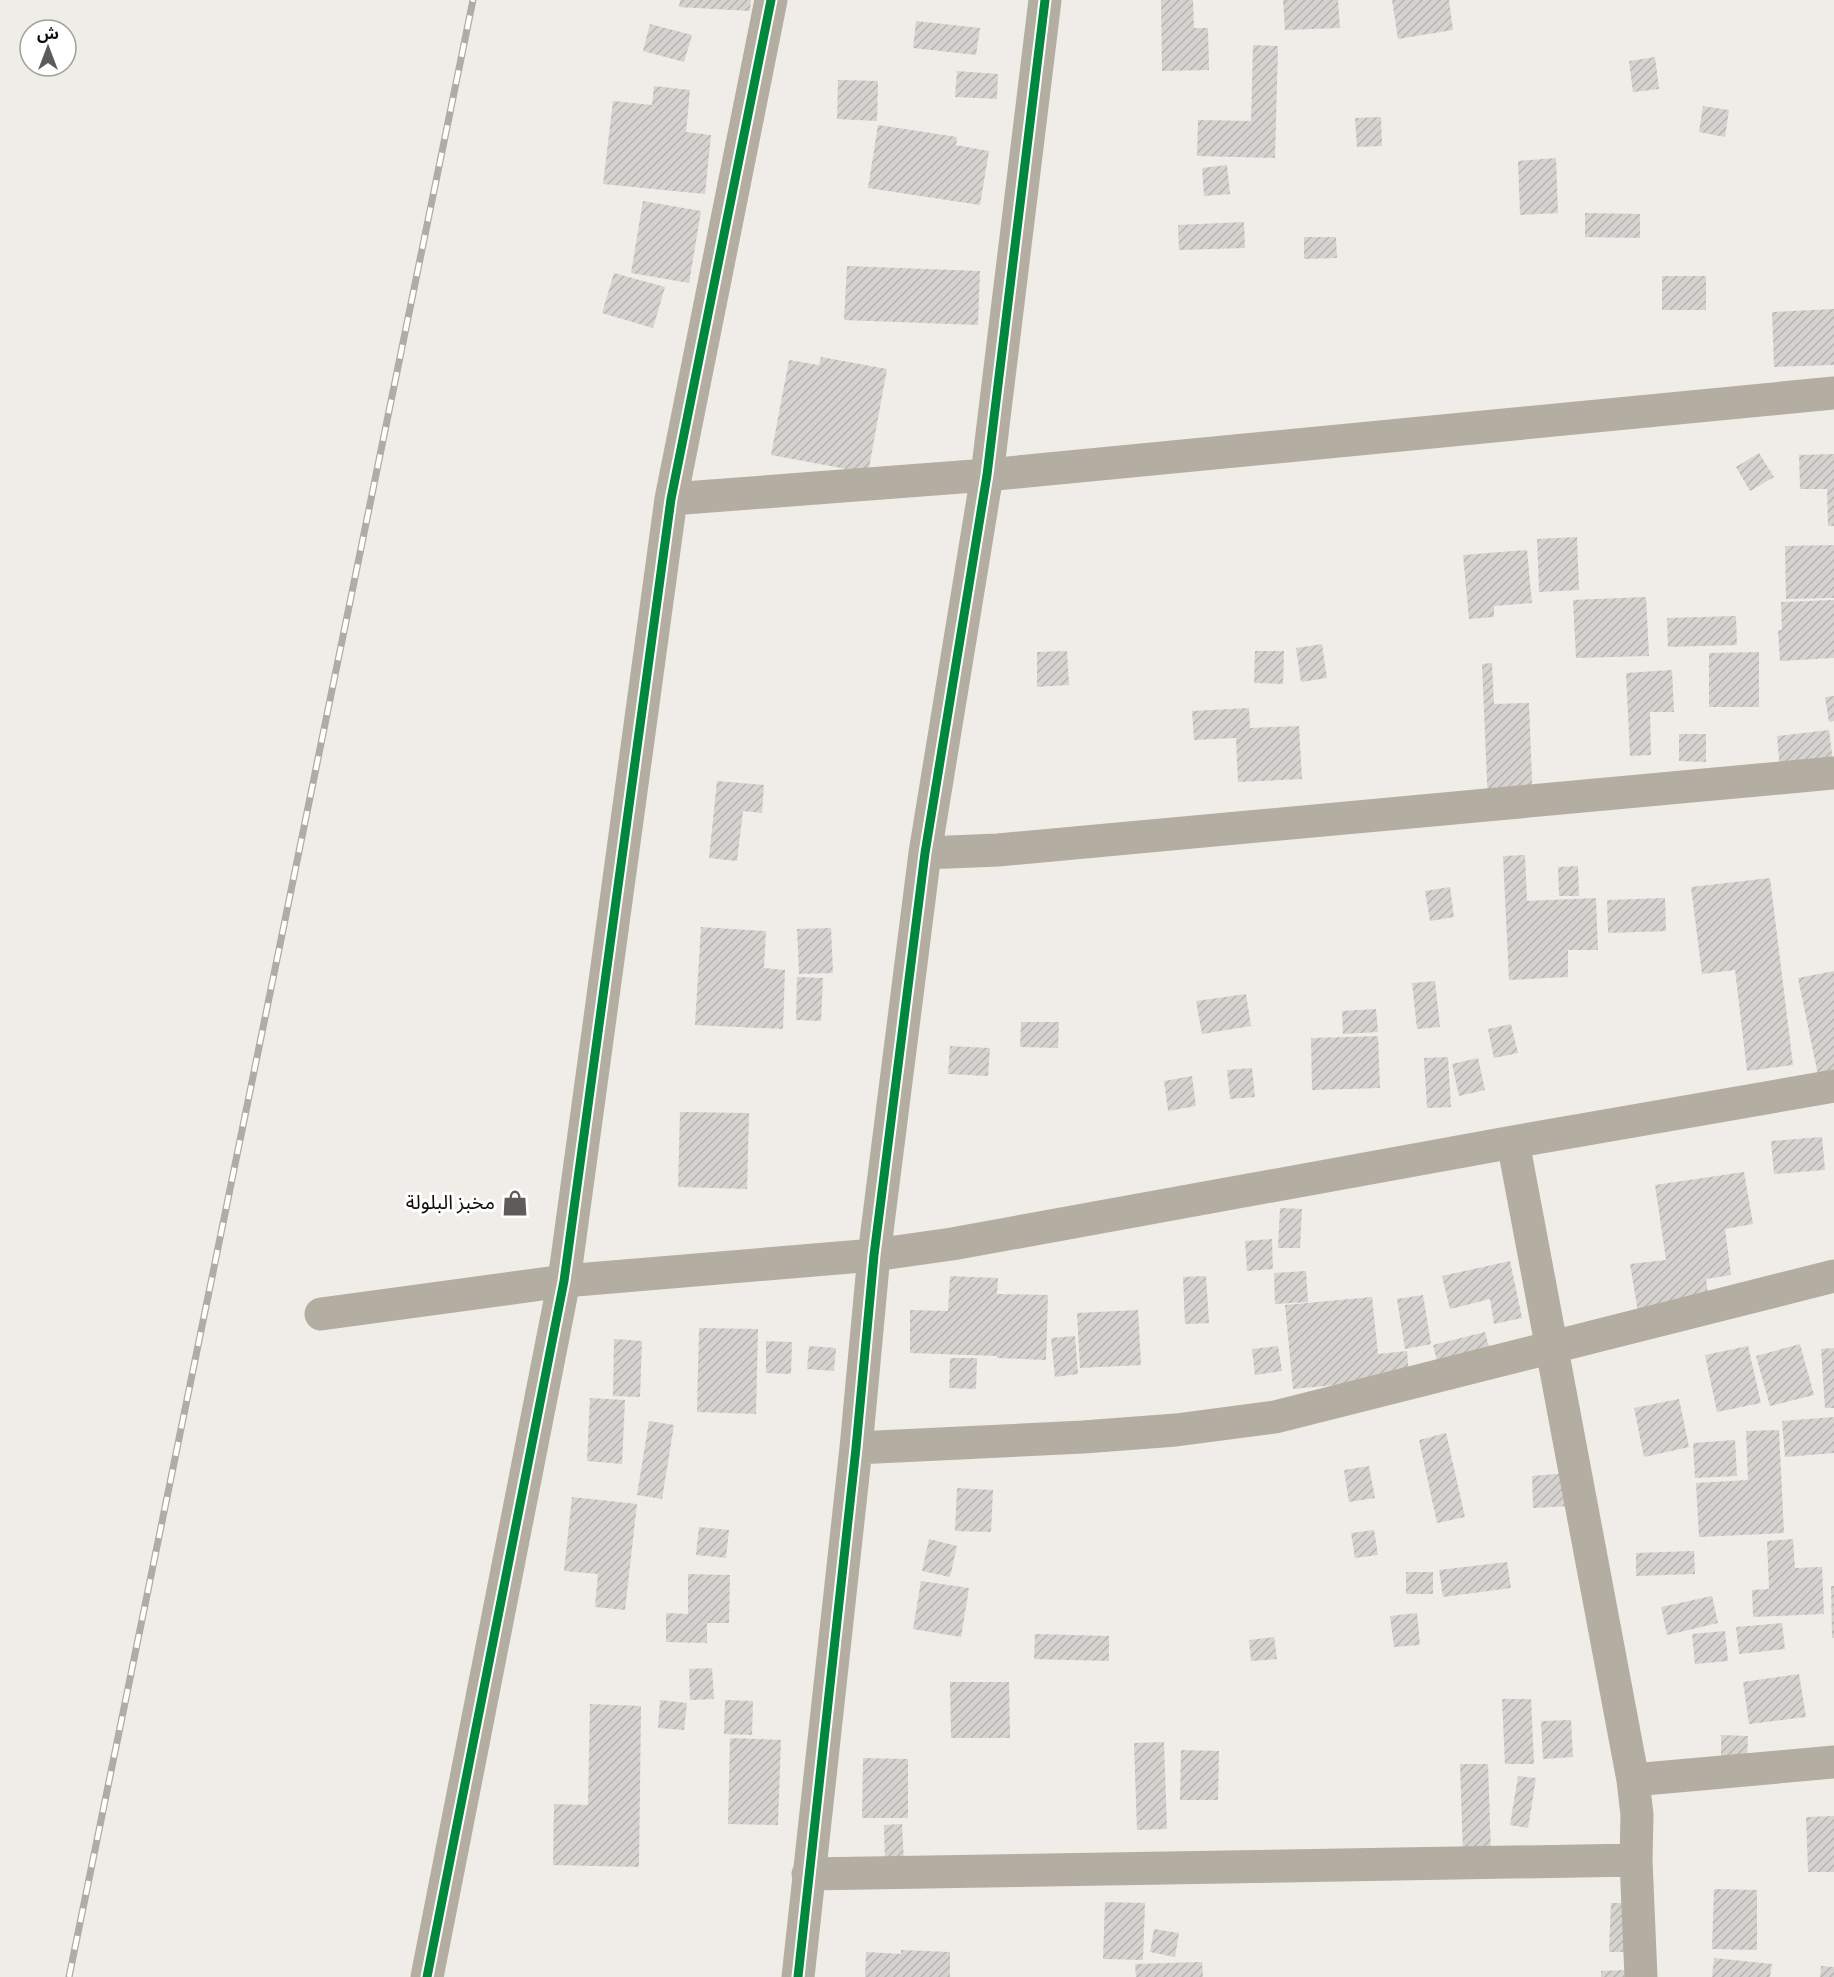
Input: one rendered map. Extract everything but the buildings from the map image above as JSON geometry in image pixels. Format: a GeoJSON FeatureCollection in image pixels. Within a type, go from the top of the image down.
{"type":"FeatureCollection","features":[{"type":"Feature","properties":{"kind":"street"},"geometry":{"type":"LineString","coordinates":[[427,1977],[564,1281],[671,499],[771,0]]}},
{"type":"Feature","properties":{"kind":"street"},"geometry":{"type":"LineString","coordinates":[[798,1977],[856,1448],[874,1255],[925,854],[987,476],[1045,0]]}},
{"type":"Feature","properties":{"kind":"street"},"geometry":{"type":"LineString","coordinates":[[671,499],[987,476],[1834,393]]}},
{"type":"Feature","properties":{"kind":"street"},"geometry":{"type":"LineString","coordinates":[[925,854],[1010,849],[1834,773]]}},
{"type":"Feature","properties":{"kind":"street"},"geometry":{"type":"LineString","coordinates":[[321,1314],[564,1281],[874,1255],[952,1244],[1834,1086]]}},
{"type":"Feature","properties":{"kind":"street"},"geometry":{"type":"LineString","coordinates":[[1514,1142],[1633,1780],[1637,1815],[1636,1860],[1641,1977]]}},
{"type":"Feature","properties":{"kind":"street"},"geometry":{"type":"LineString","coordinates":[[856,1448],[1083,1437],[1176,1430],[1275,1417],[1834,1276]]}},
{"type":"Feature","properties":{"kind":"street"},"geometry":{"type":"LineString","coordinates":[[1633,1780],[1834,1762]]}},
{"type":"Feature","properties":{"kind":"street"},"geometry":{"type":"LineString","coordinates":[[808,1874],[1636,1860]]}},
{"type":"Feature","properties":{"kind":"railway"},"geometry":{"type":"LineString","coordinates":[[69,1977],[473,0]]}},
{"type":"Feature","properties":{"kind":"cycle path"},"geometry":{"type":"LineString","coordinates":[[427,1977],[564,1281],[671,499],[771,0]]}},
{"type":"Feature","properties":{"kind":"cycle path"},"geometry":{"type":"LineString","coordinates":[[798,1977],[856,1448],[874,1255],[925,853],[987,475],[1045,0]]}},
{"type":"Feature","properties":{"kind":"place","name":"مخبز البلولة"},"geometry":{"type":"Point","coordinates":[515,1203]}}]}
